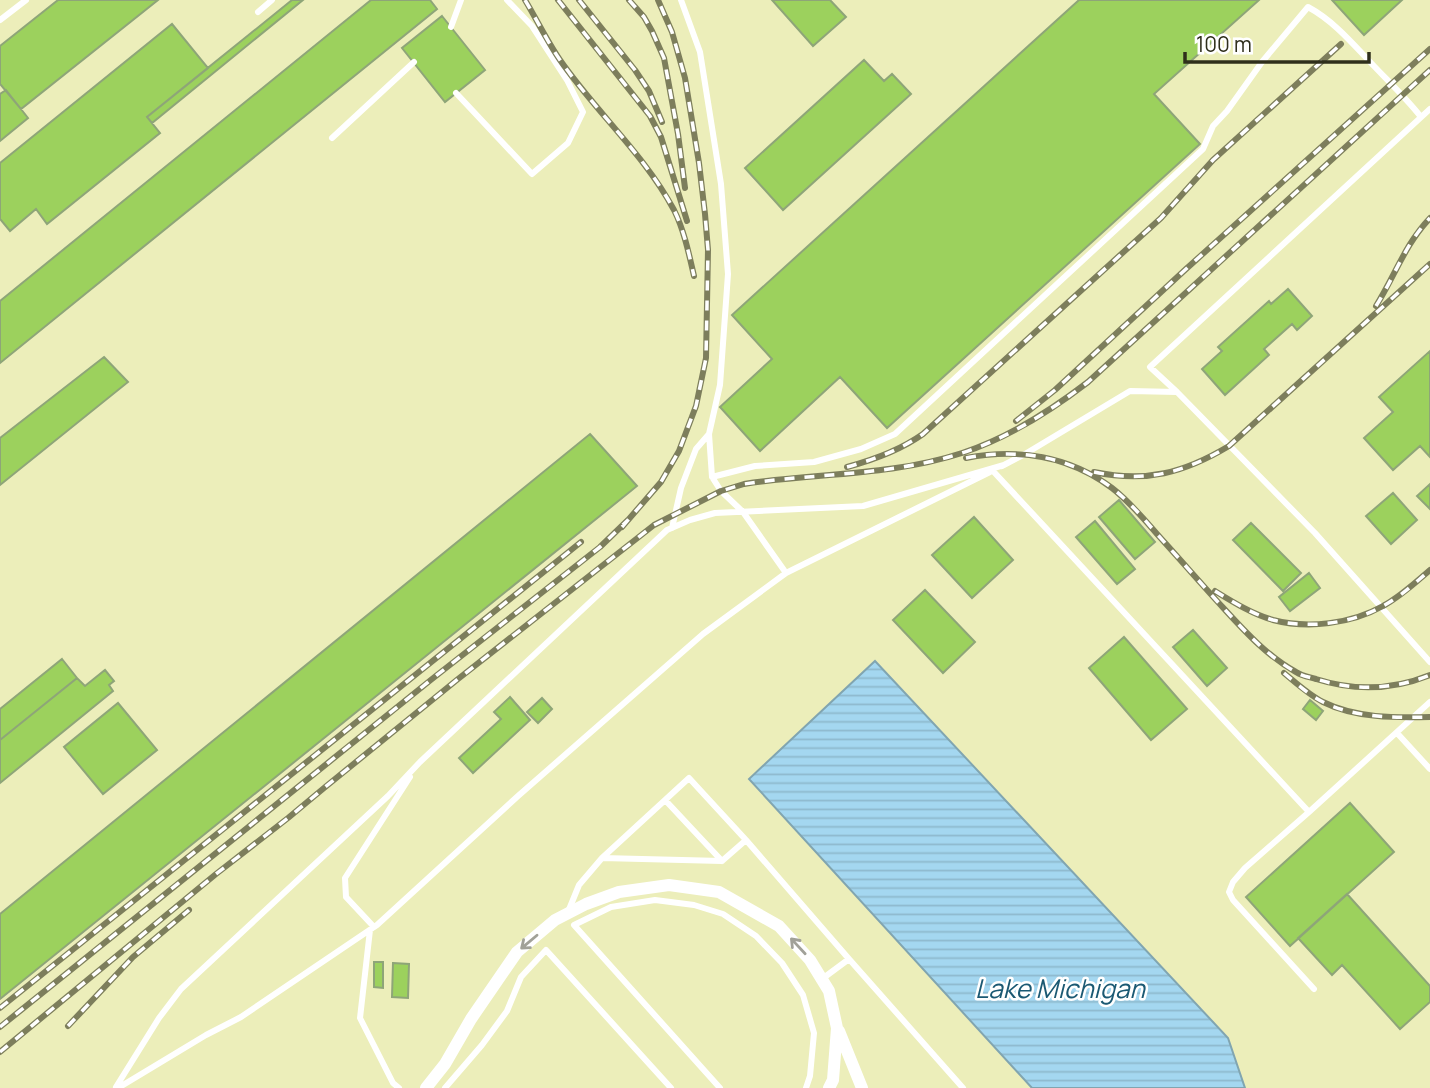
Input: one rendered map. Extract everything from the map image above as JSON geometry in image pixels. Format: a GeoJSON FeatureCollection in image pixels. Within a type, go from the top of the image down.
{"type":"FeatureCollection","features":[{"type":"Feature","properties":{"kind":"street"},"geometry":{"type":"LineString","coordinates":[[426,1088],[445,1064],[471,1019],[517,952],[555,920],[586,904],[619,892],[669,885],[719,892],[779,926],[810,960],[829,991],[837,1028],[862,1088]]}},
{"type":"Feature","properties":{"kind":"street"},"geometry":{"type":"LineString","coordinates":[[829,1088],[833,1080],[837,1028]]}},
{"type":"Feature","properties":{"kind":"lane"},"geometry":{"type":"LineString","coordinates":[[0,20],[26,0]]}},
{"type":"Feature","properties":{"kind":"lane"},"geometry":{"type":"LineString","coordinates":[[258,12],[272,0]]}},
{"type":"Feature","properties":{"kind":"lane"},"geometry":{"type":"LineString","coordinates":[[451,27],[461,0]]}},
{"type":"Feature","properties":{"kind":"lane"},"geometry":{"type":"LineString","coordinates":[[456,93],[532,174],[568,143],[583,112],[567,80],[532,26],[507,0]]}},
{"type":"Feature","properties":{"kind":"lane"},"geometry":{"type":"LineString","coordinates":[[681,0],[700,52],[721,184],[728,274],[720,385],[709,434],[712,477],[721,491],[743,512],[786,573]]}},
{"type":"Feature","properties":{"kind":"lane"},"geometry":{"type":"LineString","coordinates":[[712,477],[755,466],[814,462],[861,449],[895,434],[1203,149],[1213,126],[1308,7],[1322,15],[1346,37],[1421,117]]}},
{"type":"Feature","properties":{"kind":"lane"},"geometry":{"type":"LineString","coordinates":[[332,138],[414,62]]}},
{"type":"Feature","properties":{"kind":"lane"},"geometry":{"type":"LineString","coordinates":[[1430,109],[1150,367],[1315,533],[1430,662]]}},
{"type":"Feature","properties":{"kind":"lane"},"geometry":{"type":"LineString","coordinates":[[117,1088],[241,1017],[372,928],[703,634],[786,573],[993,471],[1130,391],[1177,392]]}},
{"type":"Feature","properties":{"kind":"lane"},"geometry":{"type":"LineString","coordinates":[[672,527],[681,488],[696,449],[709,434]]}},
{"type":"Feature","properties":{"kind":"lane"},"geometry":{"type":"LineString","coordinates":[[117,1088],[159,1018],[181,989],[667,530],[715,513],[863,506],[1004,465]]}},
{"type":"Feature","properties":{"kind":"lane"},"geometry":{"type":"LineString","coordinates":[[993,471],[1309,812]]}},
{"type":"Feature","properties":{"kind":"lane"},"geometry":{"type":"LineString","coordinates":[[1314,989],[1233,900],[1229,892],[1233,882],[1245,868],[1430,702]]}},
{"type":"Feature","properties":{"kind":"lane"},"geometry":{"type":"LineString","coordinates":[[1397,733],[1430,769]]}},
{"type":"Feature","properties":{"kind":"lane"},"geometry":{"type":"LineString","coordinates":[[399,1088],[393,1083],[360,1018],[372,928],[346,897],[345,878],[420,762]]}},
{"type":"Feature","properties":{"kind":"lane"},"geometry":{"type":"LineString","coordinates":[[567,914],[579,885],[602,858],[689,778],[962,1088]]}},
{"type":"Feature","properties":{"kind":"lane"},"geometry":{"type":"LineString","coordinates":[[666,800],[722,860]]}},
{"type":"Feature","properties":{"kind":"lane"},"geometry":{"type":"LineString","coordinates":[[602,858],[722,860],[746,840]]}},
{"type":"Feature","properties":{"kind":"lane"},"geometry":{"type":"LineString","coordinates":[[720,1088],[574,925],[611,907],[655,900],[694,905],[723,914],[756,936],[782,963],[803,995],[814,1033],[810,1076],[806,1088]]}},
{"type":"Feature","properties":{"kind":"lane"},"geometry":{"type":"LineString","coordinates":[[445,1088],[507,1011],[521,978],[547,950],[671,1088]]}},
{"type":"Feature","properties":{"kind":"lane"},"geometry":{"type":"LineString","coordinates":[[822,979],[849,959]]}},
{"type":"Feature","properties":{"kind":"water","name":"Lake Michigan"},"geometry":{"type":"Polygon","coordinates":[[[875,661],[1228,1038],[1245,1088],[1032,1088],[749,779],[875,661]]]}},
{"type":"Feature","properties":{"kind":"building"},"geometry":{"type":"Polygon","coordinates":[[[58,0],[158,0],[21,109],[0,84],[0,46],[58,0]]]}},
{"type":"Feature","properties":{"kind":"building"},"geometry":{"type":"Polygon","coordinates":[[[292,0],[303,0],[152,123],[147,117],[292,0]]]}},
{"type":"Feature","properties":{"kind":"building"},"geometry":{"type":"Polygon","coordinates":[[[371,0],[430,0],[437,9],[0,363],[0,301],[371,0]]]}},
{"type":"Feature","properties":{"kind":"building"},"geometry":{"type":"Polygon","coordinates":[[[772,0],[830,0],[846,17],[813,46],[772,0]]]}},
{"type":"Feature","properties":{"kind":"building"},"geometry":{"type":"Polygon","coordinates":[[[1079,0],[1259,0],[1154,94],[1200,144],[887,428],[840,377],[760,451],[720,407],[772,359],[732,315],[1079,0]]]}},
{"type":"Feature","properties":{"kind":"building"},"geometry":{"type":"Polygon","coordinates":[[[1332,0],[1402,0],[1364,35],[1332,0]]]}},
{"type":"Feature","properties":{"kind":"building"},"geometry":{"type":"Polygon","coordinates":[[[442,16],[485,70],[445,102],[402,48],[442,16]]]}},
{"type":"Feature","properties":{"kind":"building"},"geometry":{"type":"Polygon","coordinates":[[[172,24],[208,68],[147,117],[160,133],[47,224],[36,209],[10,231],[0,219],[0,163],[172,24]]]}},
{"type":"Feature","properties":{"kind":"building"},"geometry":{"type":"Polygon","coordinates":[[[864,60],[884,81],[892,74],[911,94],[783,210],[745,168],[864,60]]]}},
{"type":"Feature","properties":{"kind":"building"},"geometry":{"type":"Polygon","coordinates":[[[6,90],[28,118],[0,141],[0,94],[6,90]]]}},
{"type":"Feature","properties":{"kind":"building"},"geometry":{"type":"Polygon","coordinates":[[[1288,289],[1312,316],[1297,330],[1292,324],[1264,349],[1269,355],[1225,395],[1202,369],[1222,351],[1218,347],[1269,301],[1271,304],[1288,289]]]}},
{"type":"Feature","properties":{"kind":"building"},"geometry":{"type":"Polygon","coordinates":[[[1430,351],[1430,457],[1420,446],[1393,470],[1364,438],[1393,412],[1379,397],[1430,351]]]}},
{"type":"Feature","properties":{"kind":"building"},"geometry":{"type":"Polygon","coordinates":[[[104,357],[128,382],[0,485],[0,438],[104,357]]]}},
{"type":"Feature","properties":{"kind":"building"},"geometry":{"type":"Polygon","coordinates":[[[590,434],[637,486],[0,999],[0,914],[590,434]]]}},
{"type":"Feature","properties":{"kind":"building"},"geometry":{"type":"Polygon","coordinates":[[[1430,484],[1430,509],[1417,496],[1430,484]]]}},
{"type":"Feature","properties":{"kind":"building"},"geometry":{"type":"Polygon","coordinates":[[[1393,493],[1417,520],[1391,544],[1366,516],[1393,493]]]}},
{"type":"Feature","properties":{"kind":"building"},"geometry":{"type":"Polygon","coordinates":[[[1119,500],[1155,542],[1135,559],[1099,517],[1119,500]]]}},
{"type":"Feature","properties":{"kind":"building"},"geometry":{"type":"Polygon","coordinates":[[[974,517],[1013,560],[972,598],[932,555],[974,517]]]}},
{"type":"Feature","properties":{"kind":"building"},"geometry":{"type":"Polygon","coordinates":[[[1095,521],[1135,569],[1117,584],[1076,537],[1095,521]]]}},
{"type":"Feature","properties":{"kind":"building"},"geometry":{"type":"Polygon","coordinates":[[[1251,523],[1301,573],[1283,591],[1233,540],[1251,523]]]}},
{"type":"Feature","properties":{"kind":"building"},"geometry":{"type":"Polygon","coordinates":[[[1309,573],[1320,588],[1290,611],[1279,597],[1309,573]]]}},
{"type":"Feature","properties":{"kind":"building"},"geometry":{"type":"Polygon","coordinates":[[[925,590],[975,642],[943,673],[893,620],[925,590]]]}},
{"type":"Feature","properties":{"kind":"building"},"geometry":{"type":"Polygon","coordinates":[[[1193,630],[1227,668],[1207,686],[1173,647],[1193,630]]]}},
{"type":"Feature","properties":{"kind":"building"},"geometry":{"type":"Polygon","coordinates":[[[1124,637],[1187,709],[1151,740],[1089,668],[1124,637]]]}},
{"type":"Feature","properties":{"kind":"building"},"geometry":{"type":"Polygon","coordinates":[[[62,659],[77,678],[0,740],[0,709],[62,659]]]}},
{"type":"Feature","properties":{"kind":"building"},"geometry":{"type":"Polygon","coordinates":[[[105,670],[114,681],[109,685],[113,691],[0,783],[0,740],[77,678],[85,686],[105,670]]]}},
{"type":"Feature","properties":{"kind":"building"},"geometry":{"type":"Polygon","coordinates":[[[510,697],[530,720],[473,773],[459,758],[501,719],[494,712],[510,697]]]}},
{"type":"Feature","properties":{"kind":"building"},"geometry":{"type":"Polygon","coordinates":[[[542,698],[552,709],[538,723],[527,712],[542,698]]]}},
{"type":"Feature","properties":{"kind":"building"},"geometry":{"type":"Polygon","coordinates":[[[1310,700],[1323,711],[1316,720],[1303,709],[1310,700]]]}},
{"type":"Feature","properties":{"kind":"building"},"geometry":{"type":"Polygon","coordinates":[[[118,703],[157,750],[103,794],[64,747],[118,703]]]}},
{"type":"Feature","properties":{"kind":"building"},"geometry":{"type":"Polygon","coordinates":[[[1350,803],[1394,852],[1290,946],[1246,897],[1350,803]]]}},
{"type":"Feature","properties":{"kind":"building"},"geometry":{"type":"Polygon","coordinates":[[[1347,894],[1430,986],[1430,1002],[1400,1029],[1342,965],[1332,975],[1298,938],[1347,894]]]}},
{"type":"Feature","properties":{"kind":"building"},"geometry":{"type":"Polygon","coordinates":[[[374,962],[383,962],[383,988],[374,987],[374,962]]]}},
{"type":"Feature","properties":{"kind":"building"},"geometry":{"type":"Polygon","coordinates":[[[393,963],[409,964],[408,998],[392,997],[393,963]]]}},
{"type":"Feature","properties":{"kind":"railway"},"geometry":{"type":"LineString","coordinates":[[525,0],[560,60],[649,170],[662,190],[681,226],[694,276]]}},
{"type":"Feature","properties":{"kind":"railway"},"geometry":{"type":"LineString","coordinates":[[558,0],[650,116],[661,137],[687,221]]}},
{"type":"Feature","properties":{"kind":"railway"},"geometry":{"type":"LineString","coordinates":[[579,0],[635,70],[649,91],[662,122]]}},
{"type":"Feature","properties":{"kind":"railway"},"geometry":{"type":"LineString","coordinates":[[629,0],[644,17],[664,58],[685,188]]}},
{"type":"Feature","properties":{"kind":"railway"},"geometry":{"type":"LineString","coordinates":[[622,527],[661,482],[679,451],[696,406],[706,358],[708,250],[699,163],[685,78],[672,32],[658,0]]}},
{"type":"Feature","properties":{"kind":"railway"},"geometry":{"type":"LineString","coordinates":[[847,467],[887,453],[923,434],[1161,218],[1213,160],[1341,44]]}},
{"type":"Feature","properties":{"kind":"railway"},"geometry":{"type":"LineString","coordinates":[[1016,421],[1055,390],[1430,49]]}},
{"type":"Feature","properties":{"kind":"railway"},"geometry":{"type":"LineString","coordinates":[[0,1052],[216,874],[654,525],[721,491],[744,484],[881,470],[962,453],[1012,432],[1058,404],[1088,382],[1430,70]]}},
{"type":"Feature","properties":{"kind":"railway"},"geometry":{"type":"LineString","coordinates":[[1376,306],[1407,249],[1430,218]]}},
{"type":"Feature","properties":{"kind":"railway"},"geometry":{"type":"LineString","coordinates":[[1094,472],[1131,476],[1164,473],[1196,463],[1229,446],[1430,264]]}},
{"type":"Feature","properties":{"kind":"railway"},"geometry":{"type":"LineString","coordinates":[[966,458],[1005,454],[1042,457],[1078,468],[1096,477],[1130,504],[1254,640],[1301,674],[1330,683],[1359,687],[1402,684],[1430,675]]}},
{"type":"Feature","properties":{"kind":"railway"},"geometry":{"type":"LineString","coordinates":[[0,1027],[600,547],[628,520]]}},
{"type":"Feature","properties":{"kind":"railway"},"geometry":{"type":"LineString","coordinates":[[0,1008],[581,542]]}},
{"type":"Feature","properties":{"kind":"railway"},"geometry":{"type":"LineString","coordinates":[[1215,591],[1250,611],[1273,620],[1300,624],[1329,623],[1357,617],[1383,606],[1430,570]]}},
{"type":"Feature","properties":{"kind":"railway"},"geometry":{"type":"LineString","coordinates":[[1284,673],[1318,699],[1348,711],[1389,717],[1430,717]]}},
{"type":"Feature","properties":{"kind":"railway"},"geometry":{"type":"LineString","coordinates":[[68,1026],[133,957],[189,910]]}}]}
